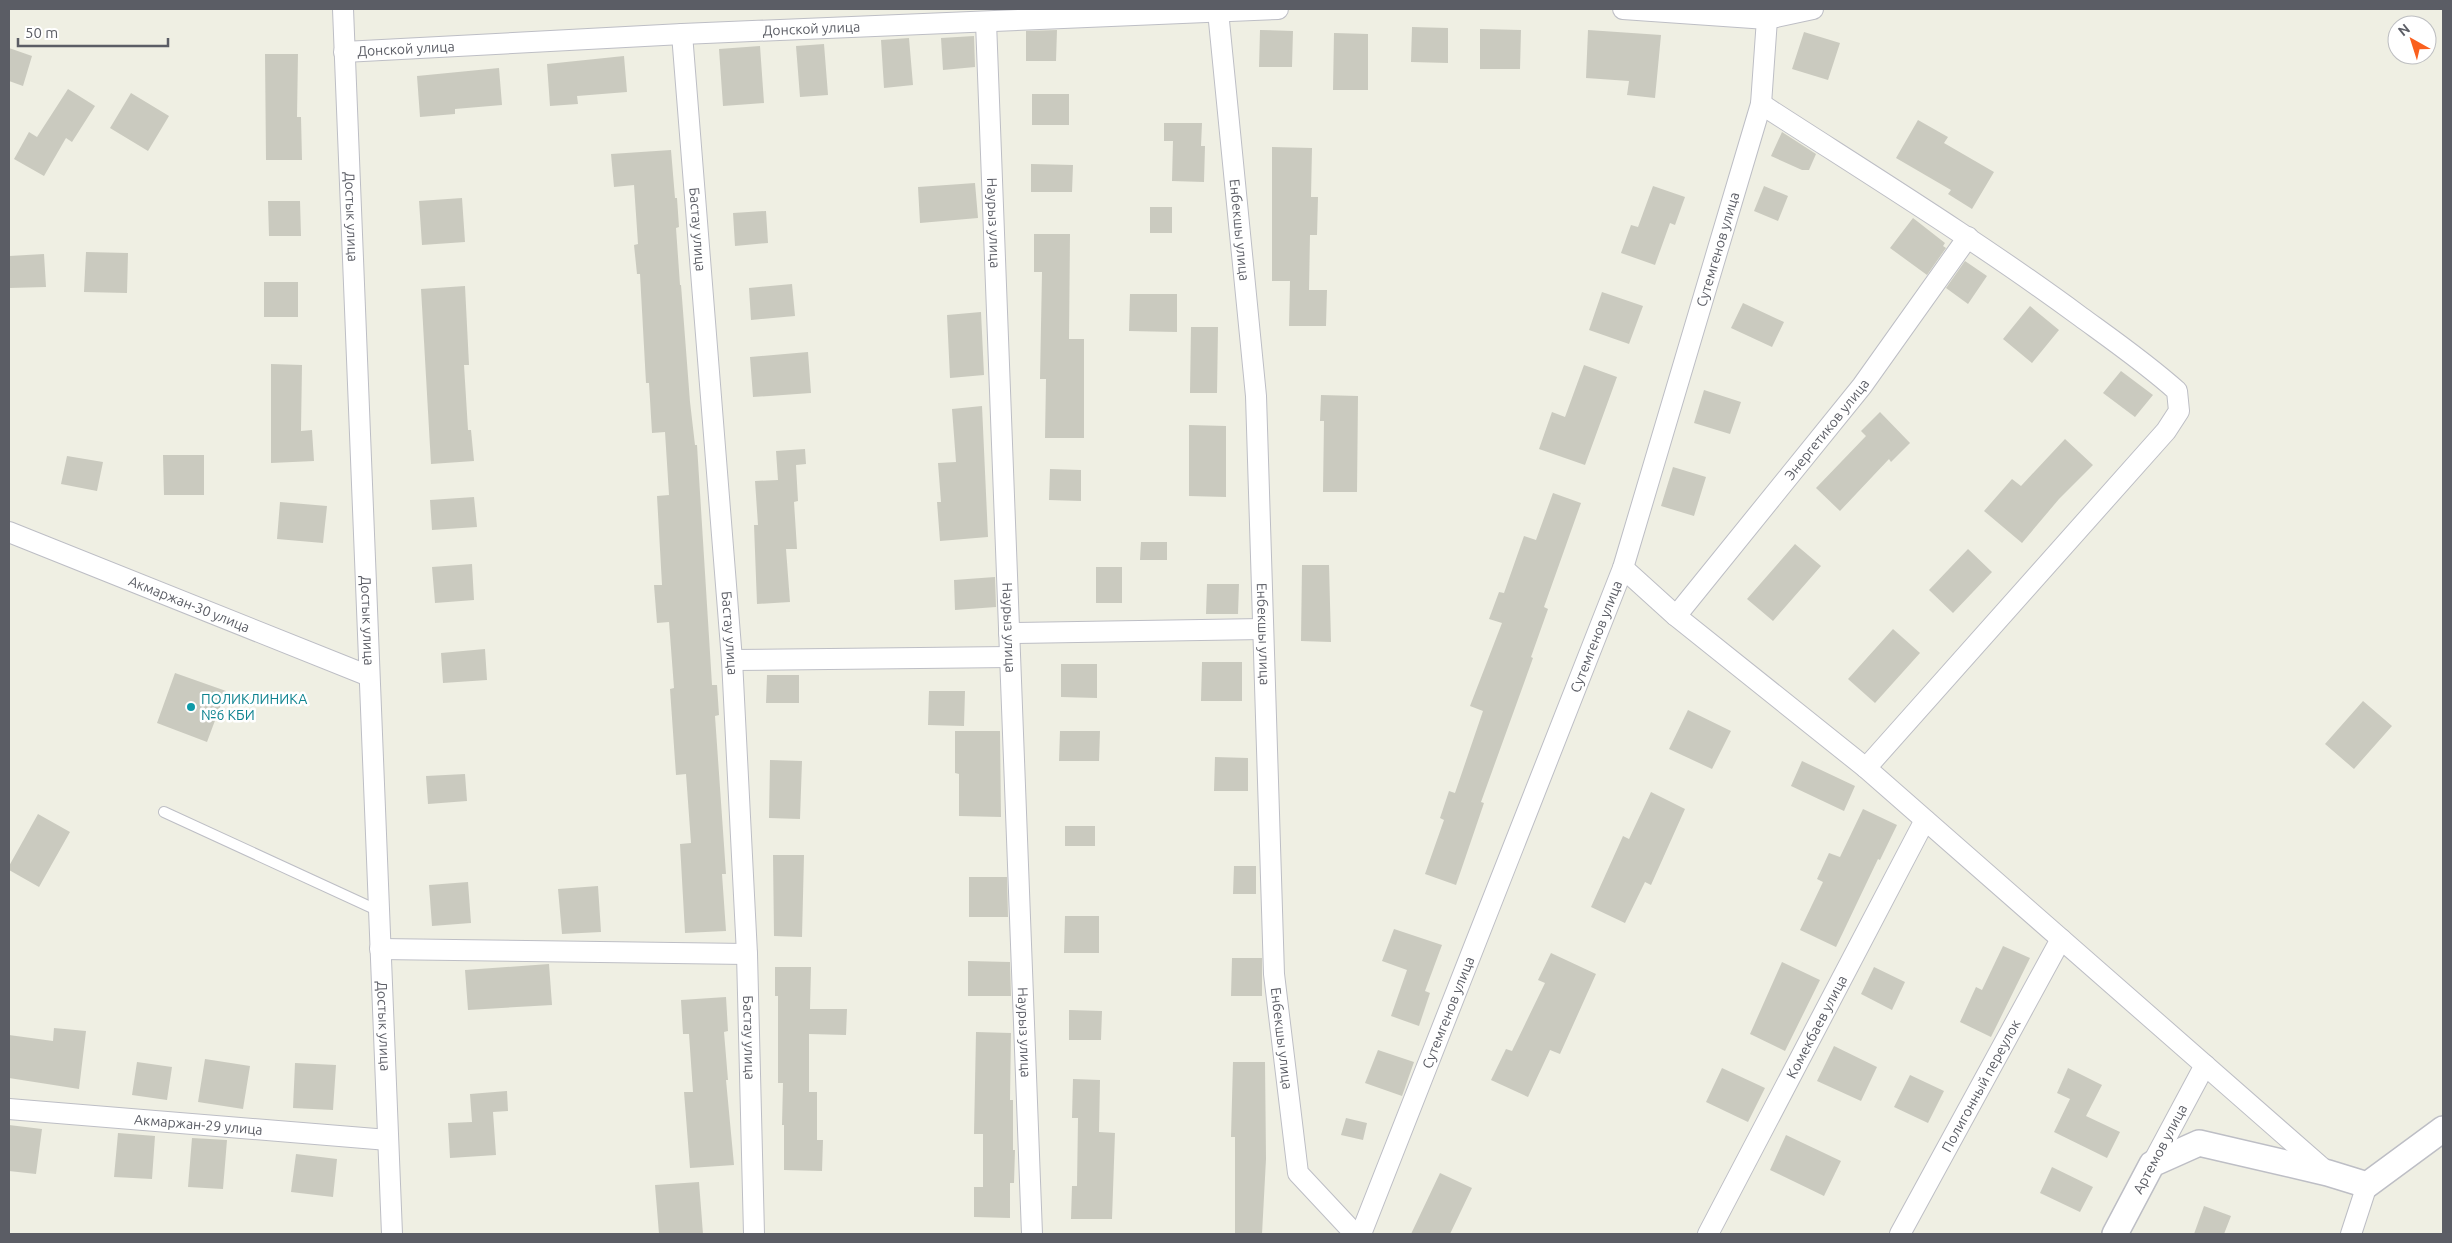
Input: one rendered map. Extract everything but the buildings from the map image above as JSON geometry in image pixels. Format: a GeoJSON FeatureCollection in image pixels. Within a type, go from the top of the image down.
{"type":"FeatureCollection","features":[{"type":"Feature","properties":{"kind":"street","name":"Достык улица"},"geometry":{"type":"LineString","coordinates":[[343,9],[392,1234]]}},
{"type":"Feature","properties":{"kind":"street","name":"Донской улица"},"geometry":{"type":"LineString","coordinates":[[344,52],[682,34],[1278,9]]}},
{"type":"Feature","properties":{"kind":"street"},"geometry":{"type":"LineString","coordinates":[[1623,9],[1767,19],[1813,9]]}},
{"type":"Feature","properties":{"kind":"street","name":"Енбекшы улица"},"geometry":{"type":"LineString","coordinates":[[1218,11],[1256,396],[1274,974],[1298,1173],[1355,1234]]}},
{"type":"Feature","properties":{"kind":"street","name":"Сутемгенов улица"},"geometry":{"type":"LineString","coordinates":[[1361,1234],[1623,568],[1761,104],[1767,19]]}},
{"type":"Feature","properties":{"kind":"street","name":"Наурыз улица"},"geometry":{"type":"LineString","coordinates":[[986,22],[1032,1234]]}},
{"type":"Feature","properties":{"kind":"street","name":"Бастау улица"},"geometry":{"type":"LineString","coordinates":[[682,34],[732,660],[747,954],[754,1234]]}},
{"type":"Feature","properties":{"kind":"street"},"geometry":{"type":"LineString","coordinates":[[1761,104],[1968,237],[2055,298],[2178,391],[2179,411],[2166,431],[1866,768]]}},
{"type":"Feature","properties":{"kind":"street","name":"Энергетиков улица"},"geometry":{"type":"LineString","coordinates":[[1676,616],[1862,386],[1968,237]]}},
{"type":"Feature","properties":{"kind":"street","name":"Акмаржан-30 улица"},"geometry":{"type":"LineString","coordinates":[[9,532],[369,676]]}},
{"type":"Feature","properties":{"kind":"street"},"geometry":{"type":"LineString","coordinates":[[1623,568],[1676,616],[1866,768],[2328,1173]]}},
{"type":"Feature","properties":{"kind":"street"},"geometry":{"type":"LineString","coordinates":[[1009,633],[1263,629]]}},
{"type":"Feature","properties":{"kind":"street"},"geometry":{"type":"LineString","coordinates":[[732,660],[1010,657]]}},
{"type":"Feature","properties":{"kind":"street","name":"Комекбаев улица"},"geometry":{"type":"LineString","coordinates":[[1708,1234],[1924,820]]}},
{"type":"Feature","properties":{"kind":"street","name":"Полигонный переулок"},"geometry":{"type":"LineString","coordinates":[[1900,1234],[2062,939]]}},
{"type":"Feature","properties":{"kind":"street"},"geometry":{"type":"LineString","coordinates":[[380,949],[747,954]]}},
{"type":"Feature","properties":{"kind":"street","name":"Артемов улица"},"geometry":{"type":"LineString","coordinates":[[2115,1234],[2205,1064]]}},
{"type":"Feature","properties":{"kind":"street","name":"Акмаржан-29 улица"},"geometry":{"type":"LineString","coordinates":[[9,1109],[388,1140]]}},
{"type":"Feature","properties":{"kind":"street"},"geometry":{"type":"LineString","coordinates":[[2351,1234],[2367,1185],[2443,1129]]}},
{"type":"Feature","properties":{"kind":"street"},"geometry":{"type":"LineString","coordinates":[[2152,1164],[2199,1143],[2328,1173],[2367,1185]]}},
{"type":"Feature","properties":{"kind":"lane"},"geometry":{"type":"LineString","coordinates":[[164,812],[379,911]]}},
{"type":"Feature","properties":{"kind":"place","name":"ПОЛИКЛИНИКА №6 КБИ"},"geometry":{"type":"Point","coordinates":[191,707]}}]}
